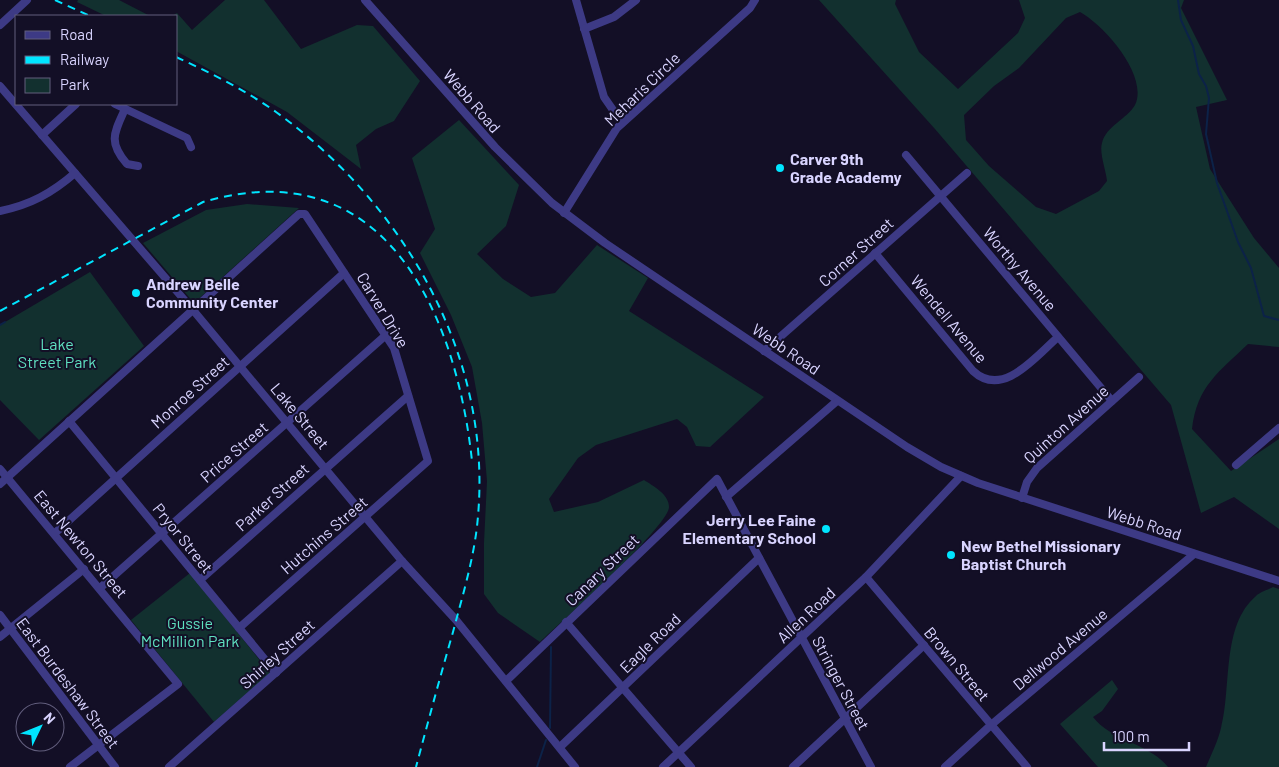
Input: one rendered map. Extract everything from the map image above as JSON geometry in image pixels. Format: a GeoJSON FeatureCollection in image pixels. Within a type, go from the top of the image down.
{"type":"FeatureCollection","features":[{"type":"Feature","properties":{"kind":"street"},"geometry":{"type":"LineString","coordinates":[[0,25],[28,0]]}},
{"type":"Feature","properties":{"kind":"street","name":"Webb Road"},"geometry":{"type":"LineString","coordinates":[[365,0],[510,164],[564,213],[837,401],[906,446],[961,476],[1022,498],[1279,581]]}},
{"type":"Feature","properties":{"kind":"street"},"geometry":{"type":"LineString","coordinates":[[576,0],[604,97],[622,124]]}},
{"type":"Feature","properties":{"kind":"street"},"geometry":{"type":"LineString","coordinates":[[584,30],[614,17],[636,0]]}},
{"type":"Feature","properties":{"kind":"street","name":"Meharis Circle"},"geometry":{"type":"LineString","coordinates":[[564,213],[622,124],[750,8],[755,0]]}},
{"type":"Feature","properties":{"kind":"street","name":"Lake Street"},"geometry":{"type":"LineString","coordinates":[[0,86],[15,104]]}},
{"type":"Feature","properties":{"kind":"street","name":"Lake Street"},"geometry":{"type":"LineString","coordinates":[[16,105],[240,365],[402,561],[456,620],[575,767]]}},
{"type":"Feature","properties":{"kind":"street"},"geometry":{"type":"LineString","coordinates":[[42,135],[75,105]]}},
{"type":"Feature","properties":{"kind":"street"},"geometry":{"type":"LineString","coordinates":[[117,105],[187,138],[191,147]]}},
{"type":"Feature","properties":{"kind":"street"},"geometry":{"type":"LineString","coordinates":[[125,109],[115,130],[114,143],[119,155],[128,164],[138,166]]}},
{"type":"Feature","properties":{"kind":"street","name":"Worthy Avenue"},"geometry":{"type":"LineString","coordinates":[[906,155],[1112,401]]}},
{"type":"Feature","properties":{"kind":"street"},"geometry":{"type":"LineString","coordinates":[[0,210],[21,206],[43,197],[75,173]]}},
{"type":"Feature","properties":{"kind":"street","name":"Corner Street"},"geometry":{"type":"LineString","coordinates":[[764,351],[967,173]]}},
{"type":"Feature","properties":{"kind":"street","name":"Carver Drive"},"geometry":{"type":"LineString","coordinates":[[193,310],[303,213],[394,348],[428,461]]}},
{"type":"Feature","properties":{"kind":"street","name":"Wendell Avenue"},"geometry":{"type":"LineString","coordinates":[[875,253],[973,371],[984,378],[997,381],[1010,377],[1058,337]]}},
{"type":"Feature","properties":{"kind":"street","name":"Monroe Street"},"geometry":{"type":"LineString","coordinates":[[55,533],[344,272]]}},
{"type":"Feature","properties":{"kind":"street"},"geometry":{"type":"LineString","coordinates":[[0,484],[193,310]]}},
{"type":"Feature","properties":{"kind":"street","name":"Price Street"},"geometry":{"type":"LineString","coordinates":[[100,588],[386,335]]}},
{"type":"Feature","properties":{"kind":"street","name":"Quinton Avenue"},"geometry":{"type":"LineString","coordinates":[[1022,498],[1027,482],[1037,468],[1139,377]]}},
{"type":"Feature","properties":{"kind":"street","name":"Parker Street"},"geometry":{"type":"LineString","coordinates":[[200,580],[408,396]]}},
{"type":"Feature","properties":{"kind":"street"},"geometry":{"type":"LineString","coordinates":[[726,497],[837,401]]}},
{"type":"Feature","properties":{"kind":"street","name":"Pryor Street"},"geometry":{"type":"LineString","coordinates":[[69,420],[276,673]]}},
{"type":"Feature","properties":{"kind":"street"},"geometry":{"type":"LineString","coordinates":[[1236,464],[1279,428]]}},
{"type":"Feature","properties":{"kind":"street","name":"Hutchins Street"},"geometry":{"type":"LineString","coordinates":[[239,628],[428,461]]}},
{"type":"Feature","properties":{"kind":"street","name":"East Newton Street"},"geometry":{"type":"LineString","coordinates":[[0,469],[84,568],[178,684],[99,746]]}},
{"type":"Feature","properties":{"kind":"street","name":"Allen Road"},"geometry":{"type":"LineString","coordinates":[[664,767],[866,577],[961,476]]}},
{"type":"Feature","properties":{"kind":"street","name":"Stringer Street"},"geometry":{"type":"LineString","coordinates":[[717,479],[871,767]]}},
{"type":"Feature","properties":{"kind":"street","name":"Canary Street"},"geometry":{"type":"LineString","coordinates":[[506,681],[717,479]]}},
{"type":"Feature","properties":{"kind":"street","name":"Dellwood Avenue"},"geometry":{"type":"LineString","coordinates":[[945,767],[991,725],[1194,554]]}},
{"type":"Feature","properties":{"kind":"street","name":"Eagle Road"},"geometry":{"type":"LineString","coordinates":[[560,748],[759,558]]}},
{"type":"Feature","properties":{"kind":"street","name":"Shirley Street"},"geometry":{"type":"LineString","coordinates":[[169,767],[402,561]]}},
{"type":"Feature","properties":{"kind":"street"},"geometry":{"type":"LineString","coordinates":[[0,636],[84,568]]}},
{"type":"Feature","properties":{"kind":"street","name":"Brown Street"},"geometry":{"type":"LineString","coordinates":[[866,577],[1027,767]]}},
{"type":"Feature","properties":{"kind":"street","name":"East Burdeshaw Street"},"geometry":{"type":"LineString","coordinates":[[0,615],[115,767]]}},
{"type":"Feature","properties":{"kind":"street"},"geometry":{"type":"LineString","coordinates":[[566,622],[691,767]]}},
{"type":"Feature","properties":{"kind":"street"},"geometry":{"type":"LineString","coordinates":[[793,767],[924,645]]}},
{"type":"Feature","properties":{"kind":"street"},"geometry":{"type":"LineString","coordinates":[[70,767],[99,746]]}},
{"type":"Feature","properties":{"kind":"green space"},"geometry":{"type":"Polygon","coordinates":[[[78,0],[119,0],[148,15],[104,15],[77,2],[78,0]]]}},
{"type":"Feature","properties":{"kind":"green space"},"geometry":{"type":"Polygon","coordinates":[[[225,0],[264,0],[301,49],[357,25],[373,26],[420,81],[394,121],[376,129],[356,145],[361,169],[287,112],[178,52],[178,15],[174,15],[177,13],[192,30],[225,0]]]}},
{"type":"Feature","properties":{"kind":"green space"},"geometry":{"type":"Polygon","coordinates":[[[819,0],[896,0],[895,4],[919,52],[958,89],[1018,33],[1025,18],[1019,0],[1184,0],[1181,8],[1227,100],[1196,107],[1210,169],[1254,238],[1279,268],[1279,347],[1248,344],[1219,372],[1204,391],[1195,414],[1192,429],[1231,471],[1279,439],[1279,529],[1234,497],[1201,513],[1171,405],[935,129],[819,0]],[[1080,12],[1066,18],[1019,68],[994,86],[964,115],[966,140],[989,166],[1036,207],[1056,214],[1099,191],[1107,181],[1101,147],[1104,137],[1135,105],[1138,93],[1136,80],[1122,52],[1112,39],[1080,12]]]}},
{"type":"Feature","properties":{"kind":"green space"},"geometry":{"type":"Polygon","coordinates":[[[459,120],[519,185],[506,226],[477,254],[503,279],[531,297],[555,293],[597,245],[648,278],[629,311],[764,397],[710,447],[696,446],[687,427],[677,419],[596,445],[578,458],[549,499],[554,512],[598,502],[644,480],[663,494],[669,507],[652,533],[633,553],[540,642],[498,613],[484,594],[487,481],[482,423],[472,367],[451,315],[420,253],[435,229],[412,158],[459,120]]]}},
{"type":"Feature","properties":{"kind":"green space"},"geometry":{"type":"Polygon","coordinates":[[[247,204],[299,208],[194,303],[143,243],[206,210],[247,204]]]}},
{"type":"Feature","properties":{"kind":"green space","name":"Lake Street Park"},"geometry":{"type":"Polygon","coordinates":[[[90,272],[144,346],[39,440],[0,400],[0,325],[90,272]]]}},
{"type":"Feature","properties":{"kind":"green space","name":"Gussie McMillion Park"},"geometry":{"type":"Polygon","coordinates":[[[190,573],[270,673],[214,722],[131,620],[190,573]]]}},
{"type":"Feature","properties":{"kind":"green space"},"geometry":{"type":"Polygon","coordinates":[[[1273,587],[1279,589],[1279,767],[1206,767],[1221,728],[1232,640],[1237,624],[1245,609],[1256,596],[1273,587]]]}},
{"type":"Feature","properties":{"kind":"green space"},"geometry":{"type":"Polygon","coordinates":[[[1112,680],[1118,689],[1102,711],[1093,717],[1110,732],[1151,752],[1168,767],[1098,767],[1060,724],[1112,680]]]}},
{"type":"Feature","properties":{"kind":"waterway"},"geometry":{"type":"LineString","coordinates":[[1178,0],[1181,20],[1193,46],[1199,74],[1206,86],[1209,98],[1206,134],[1217,183],[1238,242],[1251,268],[1264,316],[1279,320]]}},
{"type":"Feature","properties":{"kind":"waterway"},"geometry":{"type":"LineString","coordinates":[[0,325],[5,322]]}},
{"type":"Feature","properties":{"kind":"waterway"},"geometry":{"type":"LineString","coordinates":[[550,728],[551,647]]}},
{"type":"Feature","properties":{"kind":"waterway"},"geometry":{"type":"LineString","coordinates":[[537,767],[546,740]]}},
{"type":"Feature","properties":{"kind":"railway"},"geometry":{"type":"LineString","coordinates":[[55,0],[88,15]]}},
{"type":"Feature","properties":{"kind":"railway"},"geometry":{"type":"LineString","coordinates":[[178,58],[228,82],[276,112],[322,149],[364,191],[400,238],[430,288],[454,342],[470,398],[479,456],[478,516],[468,574],[416,767]]}},
{"type":"Feature","properties":{"kind":"railway"},"geometry":{"type":"LineString","coordinates":[[0,311],[203,202],[266,192],[319,199],[363,221],[399,256],[428,300],[449,350],[463,405],[472,461]]}},
{"type":"Feature","properties":{"kind":"place","name":"Carver 9th Grade Academy"},"geometry":{"type":"Point","coordinates":[780,168]}},
{"type":"Feature","properties":{"kind":"place","name":"Andrew Belle Community Center"},"geometry":{"type":"Point","coordinates":[136,293]}},
{"type":"Feature","properties":{"kind":"place","name":"Jerry Lee Faine Elementary School"},"geometry":{"type":"Point","coordinates":[826,529]}},
{"type":"Feature","properties":{"kind":"place","name":"New Bethel Missionary Baptist Church"},"geometry":{"type":"Point","coordinates":[951,555]}}]}
